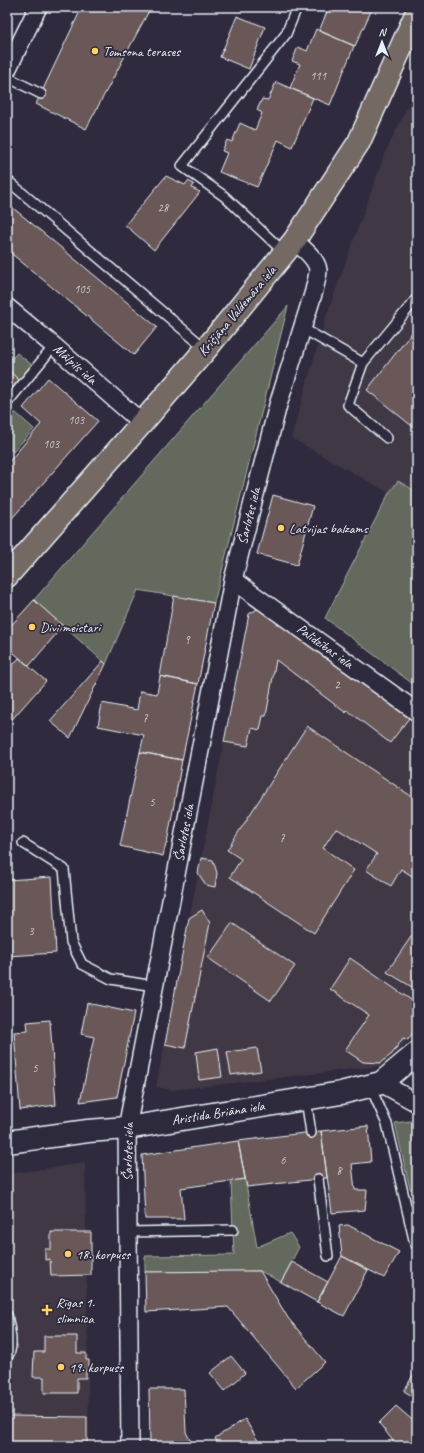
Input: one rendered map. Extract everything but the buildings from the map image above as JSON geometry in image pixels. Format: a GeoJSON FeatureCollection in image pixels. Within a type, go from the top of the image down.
{"type":"FeatureCollection","features":[{"type":"Feature","properties":{"kind":"main road","name":"Krišjāņa Valdemāra iela"},"geometry":{"type":"LineString","coordinates":[[7,576],[206,349],[290,247],[359,142],[417,12]]}},
{"type":"Feature","properties":{"kind":"street"},"geometry":{"type":"LineString","coordinates":[[7,70],[38,7]]}},
{"type":"Feature","properties":{"kind":"street","name":"Šarlotes iela"},"geometry":{"type":"LineString","coordinates":[[130,1446],[127,1128],[233,580],[278,405],[314,291],[318,268],[308,252],[290,247]]}},
{"type":"Feature","properties":{"kind":"street","name":"Mālpils iela"},"geometry":{"type":"LineString","coordinates":[[7,307],[142,423]]}},
{"type":"Feature","properties":{"kind":"street","name":"Palīdzības iela"},"geometry":{"type":"LineString","coordinates":[[233,580],[417,712]]}},
{"type":"Feature","properties":{"kind":"street","name":"Aristida Briāna iela"},"geometry":{"type":"LineString","coordinates":[[7,1142],[88,1131],[127,1128],[341,1093],[376,1085],[417,1053]]}},
{"type":"Feature","properties":{"kind":"street"},"geometry":{"type":"LineString","coordinates":[[376,1085],[417,1103]]}},
{"type":"Feature","properties":{"kind":"lane"},"geometry":{"type":"LineString","coordinates":[[290,247],[182,166],[286,34],[297,7]]}},
{"type":"Feature","properties":{"kind":"lane"},"geometry":{"type":"LineString","coordinates":[[7,77],[41,94]]}},
{"type":"Feature","properties":{"kind":"lane"},"geometry":{"type":"LineString","coordinates":[[7,180],[206,349]]}},
{"type":"Feature","properties":{"kind":"lane"},"geometry":{"type":"LineString","coordinates":[[387,438],[348,405],[363,363],[417,298]]}},
{"type":"Feature","properties":{"kind":"lane"},"geometry":{"type":"LineString","coordinates":[[302,328],[363,363]]}},
{"type":"Feature","properties":{"kind":"lane"},"geometry":{"type":"LineString","coordinates":[[7,403],[54,346]]}},
{"type":"Feature","properties":{"kind":"lane"},"geometry":{"type":"LineString","coordinates":[[23,844],[64,869],[71,942],[82,964],[111,979],[154,986]]}},
{"type":"Feature","properties":{"kind":"lane"},"geometry":{"type":"LineString","coordinates":[[376,1085],[387,1124],[415,1244],[417,1245]]}},
{"type":"Feature","properties":{"kind":"lane"},"geometry":{"type":"LineString","coordinates":[[306,1099],[311,1133]]}},
{"type":"Feature","properties":{"kind":"lane"},"geometry":{"type":"LineString","coordinates":[[318,1179],[328,1256]]}},
{"type":"Feature","properties":{"kind":"lane"},"geometry":{"type":"LineString","coordinates":[[128,1232],[233,1230]]}},
{"type":"Feature","properties":{"kind":"lane"},"geometry":{"type":"LineString","coordinates":[[7,1315],[11,1338],[10,1354],[7,1357]]}},
{"type":"Feature","properties":{"kind":"shaded area"},"geometry":{"type":"Polygon","coordinates":[[[417,87],[417,492],[398,481],[389,493],[291,438],[326,317],[385,153],[417,87]]]}},
{"type":"Feature","properties":{"kind":"shaded area"},"geometry":{"type":"Polygon","coordinates":[[[259,608],[417,724],[417,1026],[399,1051],[381,1066],[172,1090],[156,1087],[249,614],[259,608]]]}},
{"type":"Feature","properties":{"kind":"shaded area","name":"Rīgas 1. slimnīca"},"geometry":{"type":"Polygon","coordinates":[[[85,1163],[89,1446],[7,1446],[7,1174],[85,1163]]]}},
{"type":"Feature","properties":{"kind":"green space"},"geometry":{"type":"Polygon","coordinates":[[[288,306],[214,603],[138,590],[106,664],[34,600],[288,306]]]}},
{"type":"Feature","properties":{"kind":"green space"},"geometry":{"type":"Polygon","coordinates":[[[17,353],[32,365],[19,380],[7,369],[7,363],[17,353]]]}},
{"type":"Feature","properties":{"kind":"green space"},"geometry":{"type":"Polygon","coordinates":[[[12,413],[16,413],[34,429],[13,452],[7,446],[7,419],[12,413]]]}},
{"type":"Feature","properties":{"kind":"green space"},"geometry":{"type":"Polygon","coordinates":[[[398,481],[417,492],[417,687],[325,618],[389,493],[398,481]]]}},
{"type":"Feature","properties":{"kind":"green space"},"geometry":{"type":"Polygon","coordinates":[[[410,1121],[417,1124],[417,1191],[410,1189],[395,1123],[410,1121]]]}},
{"type":"Feature","properties":{"kind":"green space"},"geometry":{"type":"Polygon","coordinates":[[[245,1179],[257,1247],[290,1233],[299,1247],[281,1282],[260,1271],[145,1272],[145,1256],[234,1255],[231,1181],[245,1179]]]}},
{"type":"Feature","properties":{"kind":"place","name":"Tomsona terases"},"geometry":{"type":"Point","coordinates":[95,51]}},
{"type":"Feature","properties":{"kind":"place","name":"Latvijas balzams"},"geometry":{"type":"Point","coordinates":[281,528]}},
{"type":"Feature","properties":{"kind":"place","name":"Divi meistari"},"geometry":{"type":"Point","coordinates":[32,627]}},
{"type":"Feature","properties":{"kind":"place","name":"18. korpuss"},"geometry":{"type":"Point","coordinates":[68,1254]}},
{"type":"Feature","properties":{"kind":"place","name":"Rīgas 1. slimnīca"},"geometry":{"type":"Point","coordinates":[47,1310]}},
{"type":"Feature","properties":{"kind":"place","name":"19. korpuss"},"geometry":{"type":"Point","coordinates":[61,1367]}}]}
